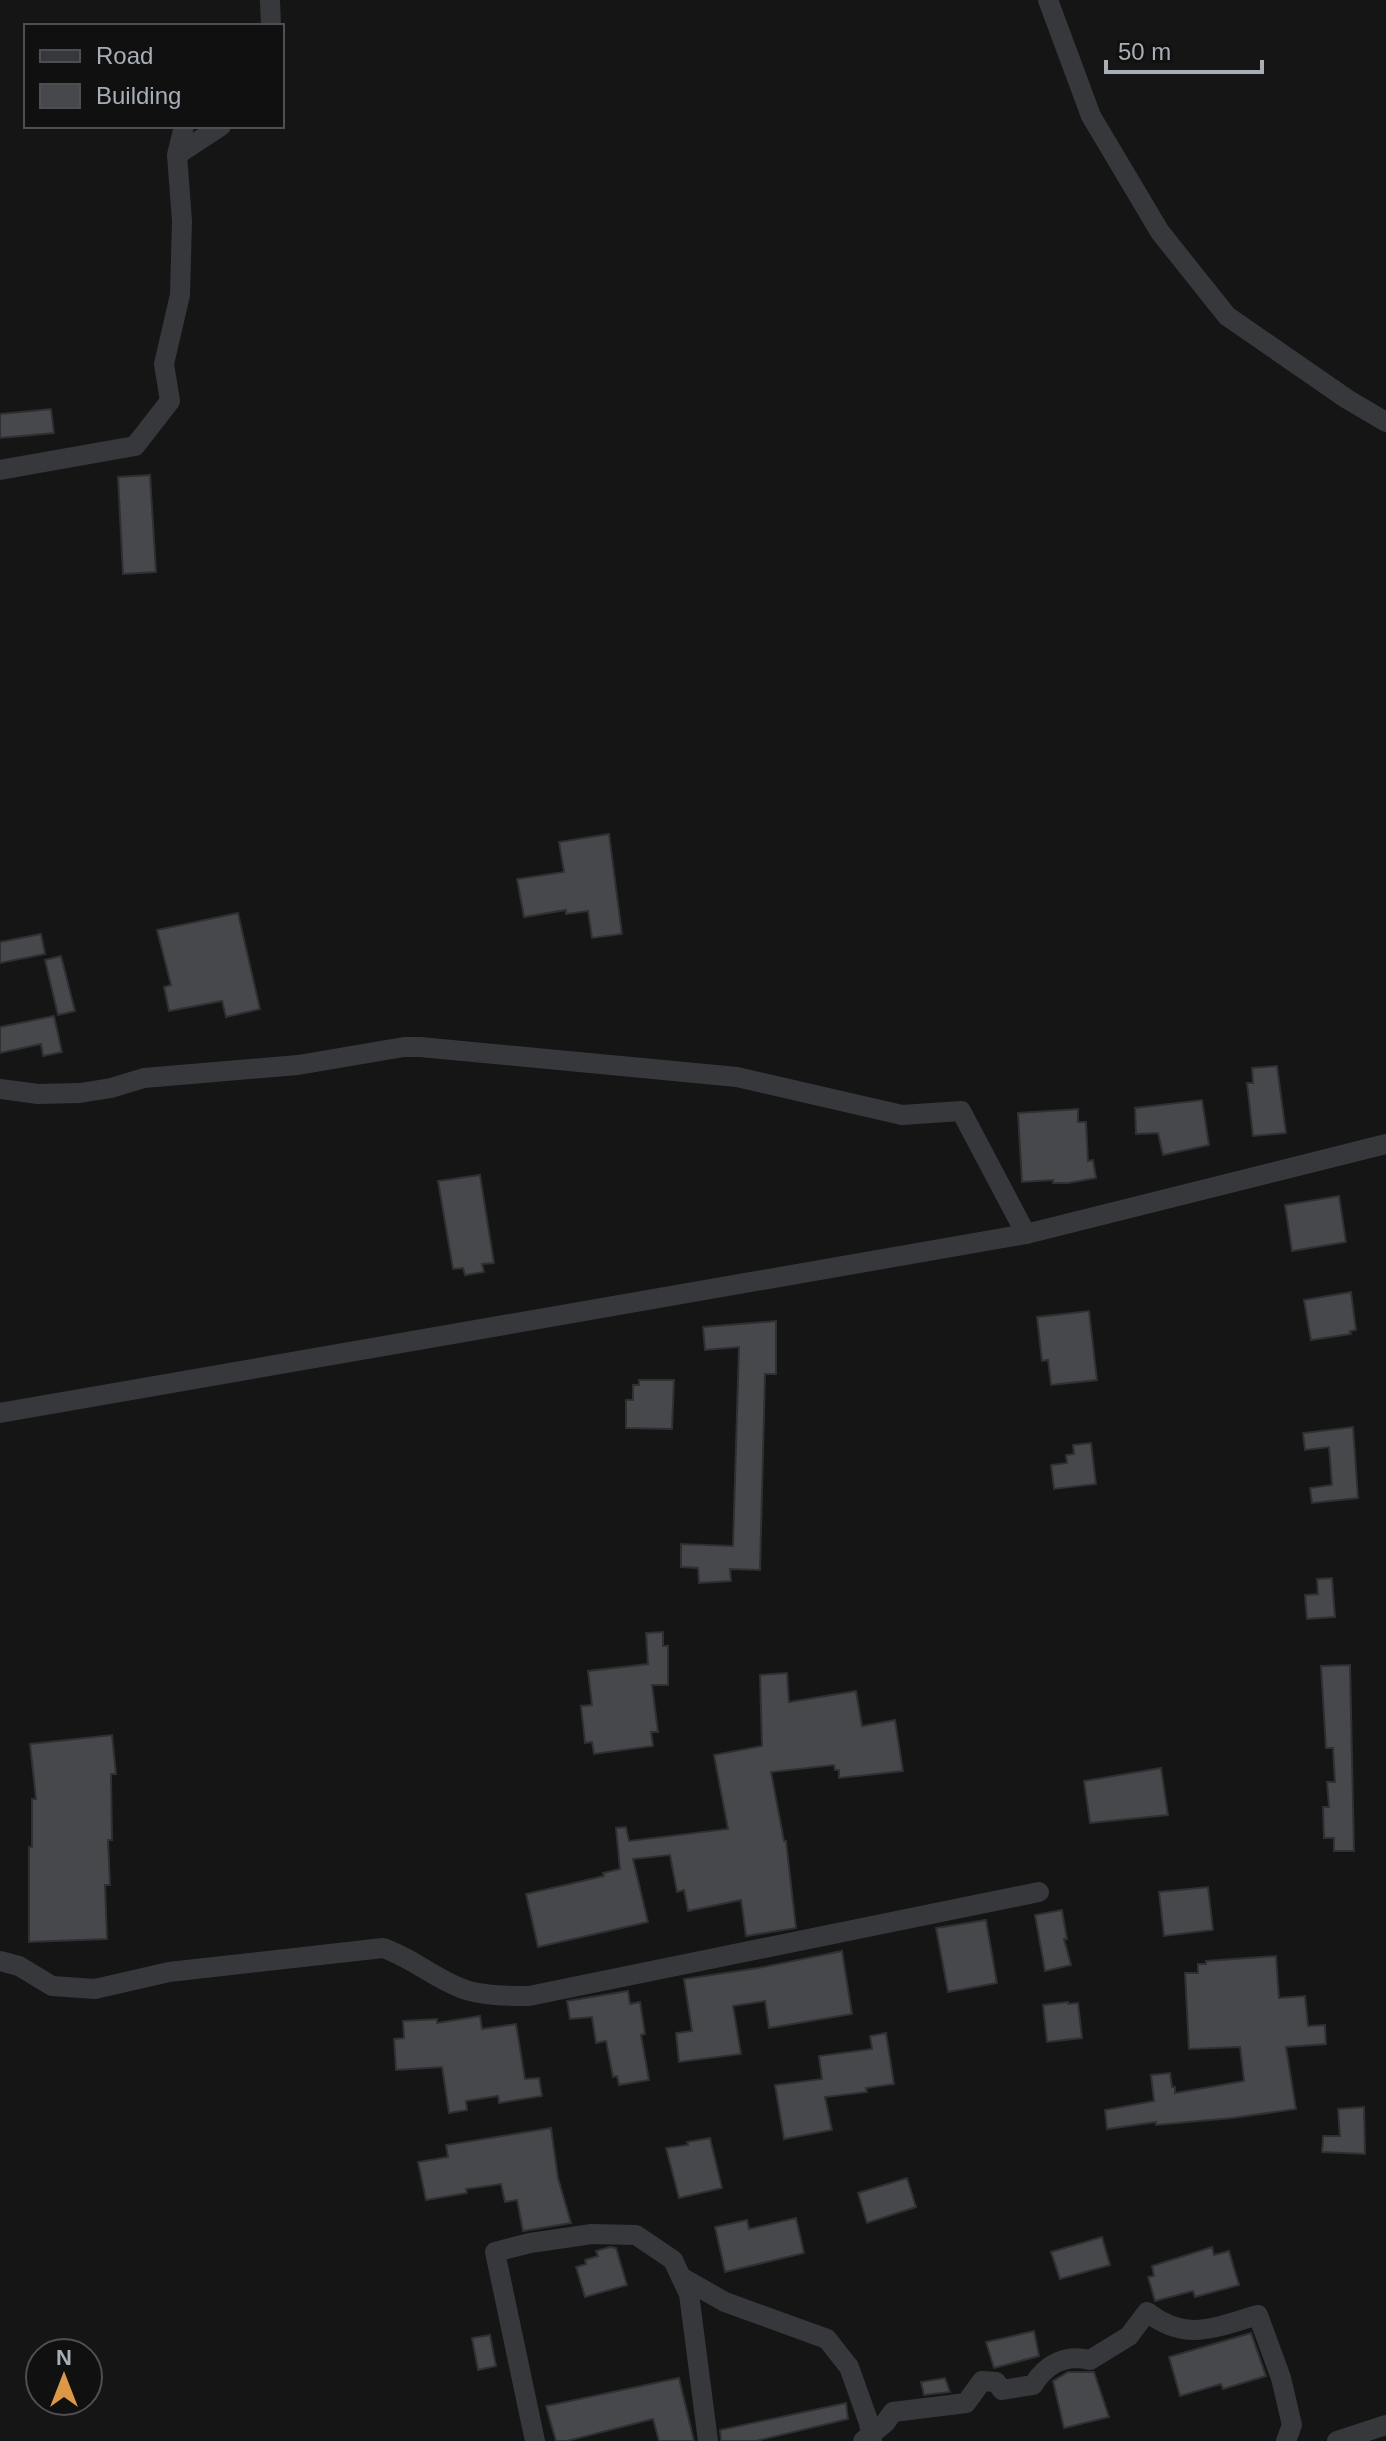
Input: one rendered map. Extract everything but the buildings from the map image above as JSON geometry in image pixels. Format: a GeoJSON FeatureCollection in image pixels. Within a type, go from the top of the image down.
{"type":"FeatureCollection","features":[{"type":"Feature","properties":{"kind":"street"},"geometry":{"type":"LineString","coordinates":[[270,0],[271,24]]}},
{"type":"Feature","properties":{"kind":"street"},"geometry":{"type":"LineString","coordinates":[[1048,0],[1091,116],[1160,232],[1217,304],[1227,316],[1347,399],[1386,422]]}},
{"type":"Feature","properties":{"kind":"street"},"geometry":{"type":"LineString","coordinates":[[0,470],[135,446],[170,401],[164,364],[180,295],[182,221],[177,155],[184,128]]}},
{"type":"Feature","properties":{"kind":"street"},"geometry":{"type":"LineString","coordinates":[[177,155],[218,128]]}},
{"type":"Feature","properties":{"kind":"street"},"geometry":{"type":"LineString","coordinates":[[0,1089],[26,1094],[80,1093],[144,1078],[298,1065],[404,1047],[554,1058],[737,1077],[902,1115],[961,1111],[1026,1234]]}},
{"type":"Feature","properties":{"kind":"street"},"geometry":{"type":"LineString","coordinates":[[0,1413],[1026,1234],[1386,1144]]}},
{"type":"Feature","properties":{"kind":"street"},"geometry":{"type":"LineString","coordinates":[[0,1961],[19,1966],[52,1986],[95,1989],[169,1972],[383,1948],[468,1991],[529,1996],[1039,1892]]}},
{"type":"Feature","properties":{"kind":"street"},"geometry":{"type":"LineString","coordinates":[[535,2441],[495,2252],[530,2243],[592,2234],[636,2235],[673,2260],[689,2294],[708,2441]]}},
{"type":"Feature","properties":{"kind":"street"},"geometry":{"type":"LineString","coordinates":[[681,2277],[725,2302],[827,2339],[849,2367],[869,2439],[893,2412],[966,2403],[982,2381],[996,2382],[1002,2390],[1033,2385],[1048,2367],[1074,2356],[1090,2360],[1129,2336],[1147,2312],[1161,2324],[1196,2333],[1258,2315],[1281,2378],[1292,2425],[1286,2441]]}},
{"type":"Feature","properties":{"kind":"street"},"geometry":{"type":"LineString","coordinates":[[1337,2441],[1386,2425]]}}]}
